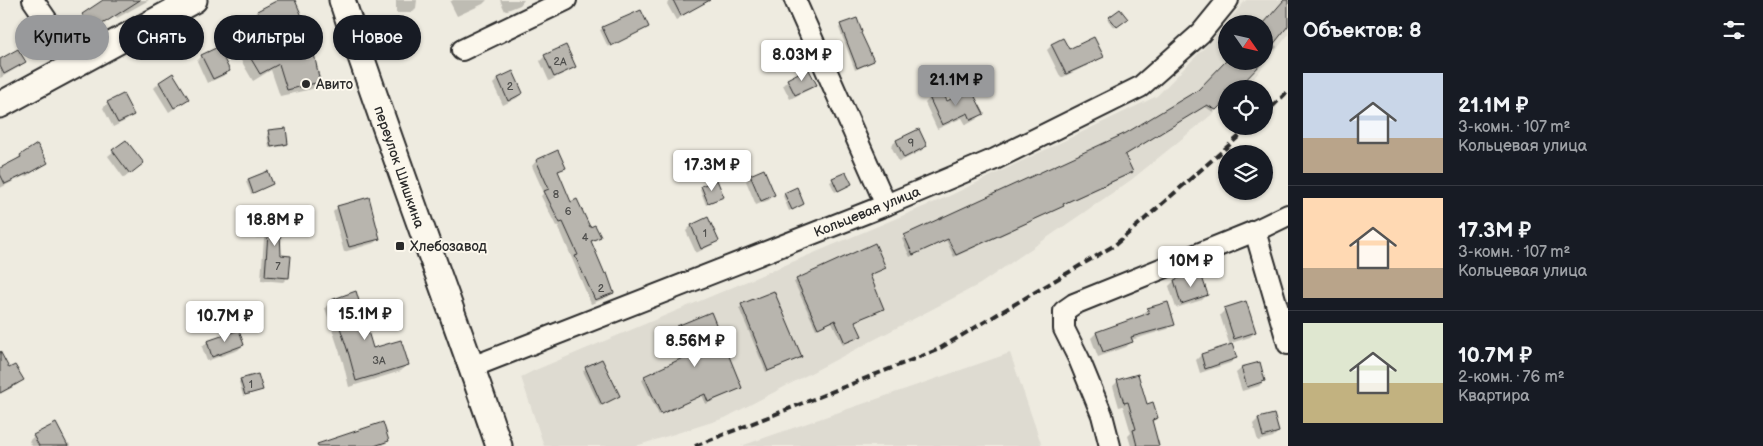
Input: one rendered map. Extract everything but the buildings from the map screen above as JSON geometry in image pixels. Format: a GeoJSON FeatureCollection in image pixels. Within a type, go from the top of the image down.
{"type":"FeatureCollection","features":[{"type":"Feature","properties":{"kind":"main road"},"geometry":{"type":"LineString","coordinates":[[0,105],[194,0]]}},
{"type":"Feature","properties":{"kind":"main road","name":"переулок Шишкина"},"geometry":{"type":"LineString","coordinates":[[342,0],[418,221],[499,446]]}},
{"type":"Feature","properties":{"kind":"street"},"geometry":{"type":"LineString","coordinates":[[33,0],[77,64]]}},
{"type":"Feature","properties":{"kind":"street"},"geometry":{"type":"LineString","coordinates":[[462,50],[566,0]]}},
{"type":"Feature","properties":{"kind":"street"},"geometry":{"type":"LineString","coordinates":[[795,0],[886,205]]}},
{"type":"Feature","properties":{"kind":"street","name":"Кольцевая улица"},"geometry":{"type":"LineString","coordinates":[[472,367],[886,205],[995,159],[1140,88],[1201,33],[1228,0]]}},
{"type":"Feature","properties":{"kind":"street"},"geometry":{"type":"LineString","coordinates":[[1110,446],[1098,407],[1079,359],[1064,329],[1064,311],[1079,302],[1288,216]]}},
{"type":"Feature","properties":{"kind":"street"},"geometry":{"type":"LineString","coordinates":[[1254,231],[1288,344]]}},
{"type":"Feature","properties":{"kind":"shaded area"},"geometry":{"type":"Polygon","coordinates":[[[1246,0],[1288,0],[1288,35],[1273,54],[1273,15],[1233,15],[1246,0]]]}},
{"type":"Feature","properties":{"kind":"shaded area"},"geometry":{"type":"Polygon","coordinates":[[[1218,33],[1218,70],[1260,70],[1252,80],[1218,80],[1218,109],[1131,180],[980,284],[725,418],[636,446],[544,446],[521,377],[947,197],[1157,96],[1218,33]]]}},
{"type":"Feature","properties":{"kind":"shaded area"},"geometry":{"type":"Polygon","coordinates":[[[1010,353],[1042,446],[741,446],[1010,353]]]}},
{"type":"Feature","properties":{"kind":"railway"},"geometry":{"type":"LineString","coordinates":[[1273,106],[1288,91]]}},
{"type":"Feature","properties":{"kind":"railway"},"geometry":{"type":"LineString","coordinates":[[695,446],[937,350],[1115,245],[1241,135]]}},
{"type":"Feature","properties":{"kind":"place","name":"Авито"},"geometry":{"type":"Point","coordinates":[306,84]}},
{"type":"Feature","properties":{"kind":"place","name":"Хлебозавод"},"geometry":{"type":"Point","coordinates":[400,246]}}]}
